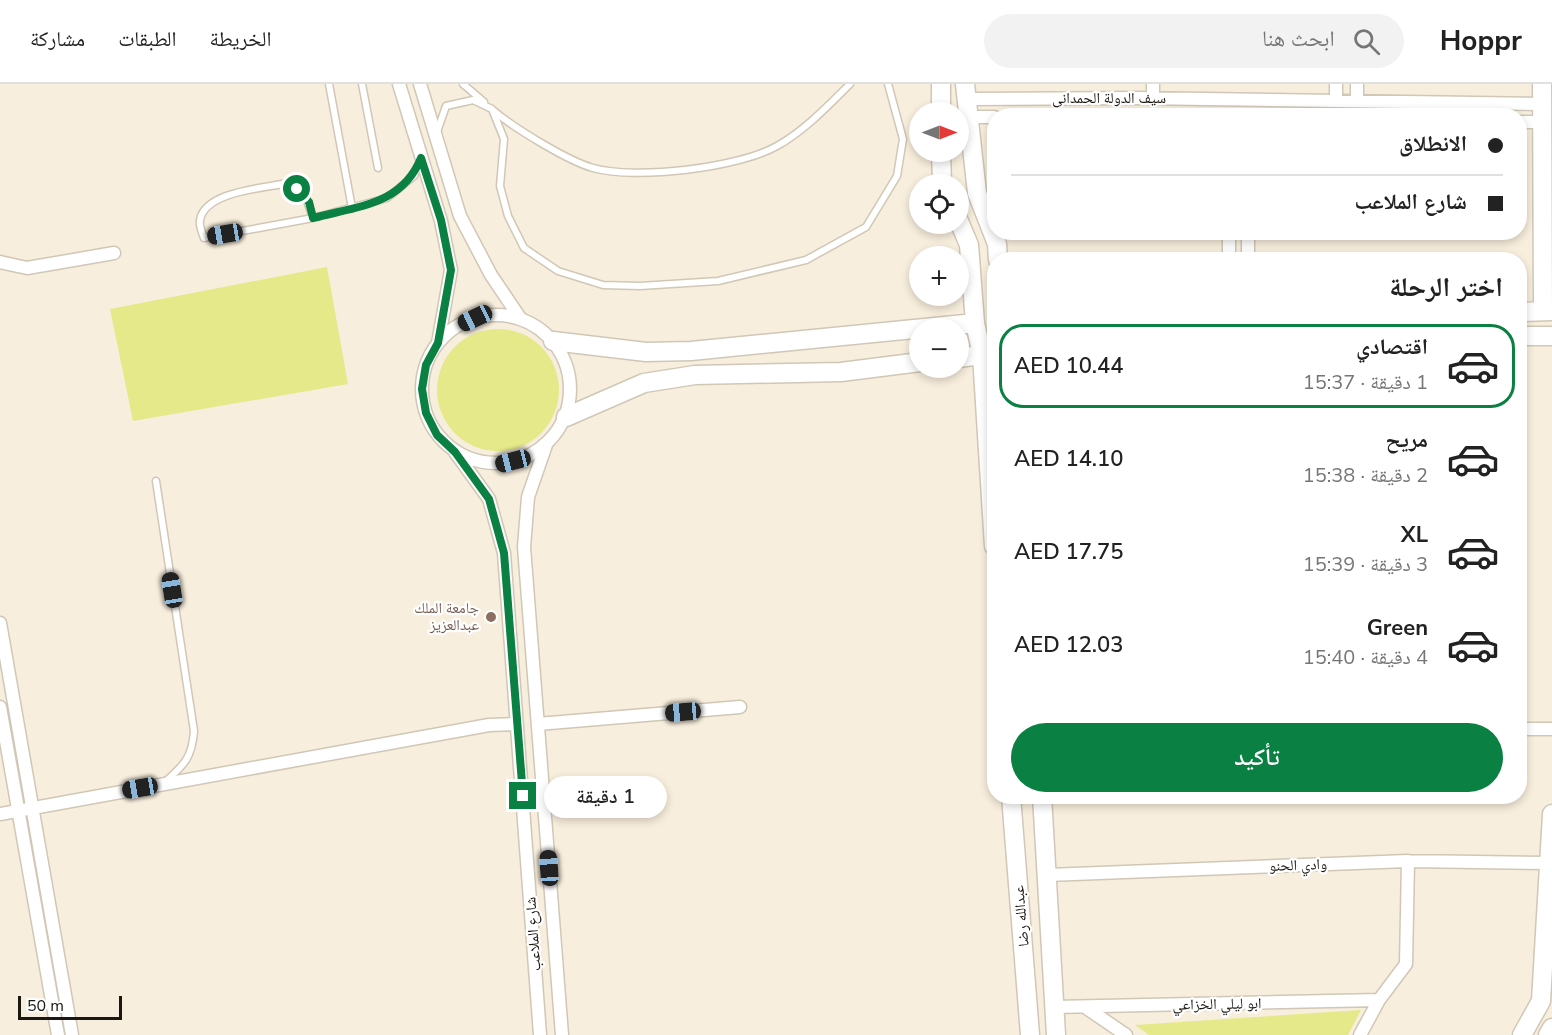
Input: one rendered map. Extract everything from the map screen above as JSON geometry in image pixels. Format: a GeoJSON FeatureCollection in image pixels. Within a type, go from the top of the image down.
{"type":"FeatureCollection","features":[{"type":"Feature","properties":{"kind":"street"},"geometry":{"type":"LineString","coordinates":[[399,84],[441,220],[451,270],[438,343]]}},
{"type":"Feature","properties":{"kind":"street"},"geometry":{"type":"LineString","coordinates":[[420,84],[460,216],[490,275],[520,318]]}},
{"type":"Feature","properties":{"kind":"street"},"geometry":{"type":"LineString","coordinates":[[941,84],[941,102]]}},
{"type":"Feature","properties":{"kind":"street"},"geometry":{"type":"LineString","coordinates":[[1137,84],[1137,98]]}},
{"type":"Feature","properties":{"kind":"street"},"geometry":{"type":"LineString","coordinates":[[1153,84],[1153,98]]}},
{"type":"Feature","properties":{"kind":"street"},"geometry":{"type":"LineString","coordinates":[[1336,84],[1336,101]]}},
{"type":"Feature","properties":{"kind":"street"},"geometry":{"type":"LineString","coordinates":[[1357,84],[1357,101]]}},
{"type":"Feature","properties":{"kind":"street"},"geometry":{"type":"LineString","coordinates":[[1527,312],[1548,311],[1542,84]]}},
{"type":"Feature","properties":{"kind":"street","name":"سيف الدولة الحمداني"},"geometry":{"type":"LineString","coordinates":[[966,100],[1153,98],[1357,101],[1465,108]]}},
{"type":"Feature","properties":{"kind":"street"},"geometry":{"type":"LineString","coordinates":[[966,100],[987,113]]}},
{"type":"Feature","properties":{"kind":"street"},"geometry":{"type":"LineString","coordinates":[[966,100],[977,193],[987,218]]}},
{"type":"Feature","properties":{"kind":"street","name":"سيف الدولة الحمداني"},"geometry":{"type":"LineString","coordinates":[[1527,112],[1542,113]]}},
{"type":"Feature","properties":{"kind":"street"},"geometry":{"type":"LineString","coordinates":[[1527,119],[1542,113]]}},
{"type":"Feature","properties":{"kind":"street"},"geometry":{"type":"LineString","coordinates":[[964,234],[969,245],[975,323],[982,355],[987,435]]}},
{"type":"Feature","properties":{"kind":"street"},"geometry":{"type":"LineString","coordinates":[[0,262],[27,268],[114,253]]}},
{"type":"Feature","properties":{"kind":"street"},"geometry":{"type":"LineString","coordinates":[[498,314],[520,318],[538,327],[553,341],[564,358],[570,377],[570,398],[566,417],[546,445],[525,458],[501,464],[477,462],[455,452],[437,435],[426,413],[422,389],[426,365],[438,343],[454,327],[475,318],[498,314]]}},
{"type":"Feature","properties":{"kind":"street"},"geometry":{"type":"LineString","coordinates":[[553,341],[646,352],[691,351],[975,323]]}},
{"type":"Feature","properties":{"kind":"street"},"geometry":{"type":"LineString","coordinates":[[1527,336],[1552,336]]}},
{"type":"Feature","properties":{"kind":"street"},"geometry":{"type":"LineString","coordinates":[[969,357],[982,355]]}},
{"type":"Feature","properties":{"kind":"street"},"geometry":{"type":"LineString","coordinates":[[566,417],[644,383],[695,375],[841,372],[909,363]]}},
{"type":"Feature","properties":{"kind":"street","name":"شارع الملاعب"},"geometry":{"type":"LineString","coordinates":[[546,445],[528,497],[524,547],[562,1035]]}},
{"type":"Feature","properties":{"kind":"street","name":"شارع الملاعب"},"geometry":{"type":"LineString","coordinates":[[455,452],[489,499],[504,553],[540,1035]]}},
{"type":"Feature","properties":{"kind":"street"},"geometry":{"type":"LineString","coordinates":[[0,623],[72,1035]]}},
{"type":"Feature","properties":{"kind":"street"},"geometry":{"type":"LineString","coordinates":[[0,707],[58,1035]]}},
{"type":"Feature","properties":{"kind":"street"},"geometry":{"type":"LineString","coordinates":[[538,724],[740,707]]}},
{"type":"Feature","properties":{"kind":"street"},"geometry":{"type":"LineString","coordinates":[[0,814],[489,725],[517,724]]}},
{"type":"Feature","properties":{"kind":"street"},"geometry":{"type":"LineString","coordinates":[[1527,729],[1552,729]]}},
{"type":"Feature","properties":{"kind":"street","name":"عبدالله رضا"},"geometry":{"type":"LineString","coordinates":[[1012,804],[1030,1035]]}},
{"type":"Feature","properties":{"kind":"street","name":"عبدالله رضا"},"geometry":{"type":"LineString","coordinates":[[1043,804],[1056,1035]]}},
{"type":"Feature","properties":{"kind":"street"},"geometry":{"type":"LineString","coordinates":[[1522,1035],[1541,1002],[1552,814]]}},
{"type":"Feature","properties":{"kind":"street"},"geometry":{"type":"LineString","coordinates":[[1360,1035],[1380,1000],[1406,964],[1408,861]]}},
{"type":"Feature","properties":{"kind":"street","name":"وادي الحنو"},"geometry":{"type":"LineString","coordinates":[[1048,875],[1408,861],[1549,863]]}},
{"type":"Feature","properties":{"kind":"street","name":"ابو ليلي الخزاعي"},"geometry":{"type":"LineString","coordinates":[[1055,1007],[1380,1000]]}},
{"type":"Feature","properties":{"kind":"street"},"geometry":{"type":"LineString","coordinates":[[1085,1007],[1126,1035]]}},
{"type":"Feature","properties":{"kind":"street"},"geometry":{"type":"LineString","coordinates":[[1548,1035],[1552,1028]]}},
{"type":"Feature","properties":{"kind":"lane"},"geometry":{"type":"LineString","coordinates":[[329,84],[352,208]]}},
{"type":"Feature","properties":{"kind":"lane"},"geometry":{"type":"LineString","coordinates":[[362,84],[378,168]]}},
{"type":"Feature","properties":{"kind":"lane"},"geometry":{"type":"LineString","coordinates":[[463,84],[492,109],[540,142],[593,168],[645,172],[699,169],[777,146],[819,114],[850,84]]}},
{"type":"Feature","properties":{"kind":"lane"},"geometry":{"type":"LineString","coordinates":[[435,135],[446,106],[473,100],[492,109],[504,139],[500,186],[508,216],[524,248],[558,271],[603,285],[640,286],[718,281],[806,260],[866,227],[897,176],[903,139],[888,84]]}},
{"type":"Feature","properties":{"kind":"lane"},"geometry":{"type":"LineString","coordinates":[[313,218],[305,195],[288,183],[221,197],[208,204],[200,220],[204,238],[313,218],[352,208],[387,198],[399,191],[414,176],[421,158]]}},
{"type":"Feature","properties":{"kind":"lane"},"geometry":{"type":"LineString","coordinates":[[156,481],[194,731],[193,751],[181,767],[162,784]]}},
{"type":"Feature","properties":{"kind":"green space"},"geometry":{"type":"Polygon","coordinates":[[[327,267],[348,384],[133,421],[110,309],[327,267]]]}},
{"type":"Feature","properties":{"kind":"green space"},"geometry":{"type":"Polygon","coordinates":[[[498,329],[521,334],[541,347],[554,367],[559,390],[554,413],[541,433],[521,446],[498,451],[475,446],[455,433],[442,413],[437,390],[442,367],[455,347],[475,334],[498,329]]]}},
{"type":"Feature","properties":{"kind":"green space"},"geometry":{"type":"Polygon","coordinates":[[[1361,1010],[1348,1035],[1149,1035],[1135,1025],[1361,1010]]]}},
{"type":"Feature","properties":{"kind":"place","name":"جامعة الملك عبدالعزيز"},"geometry":{"type":"Point","coordinates":[491,617]}},
{"type":"Feature","properties":{"kind":"route"},"geometry":{"type":"LineString","coordinates":[[297,189],[305,195],[309,202],[313,218],[387,198],[399,191],[414,176],[421,158],[441,220],[451,270],[438,343],[426,365],[422,389],[426,413],[437,435],[455,452],[489,499],[504,553],[523,796]]}}]}
